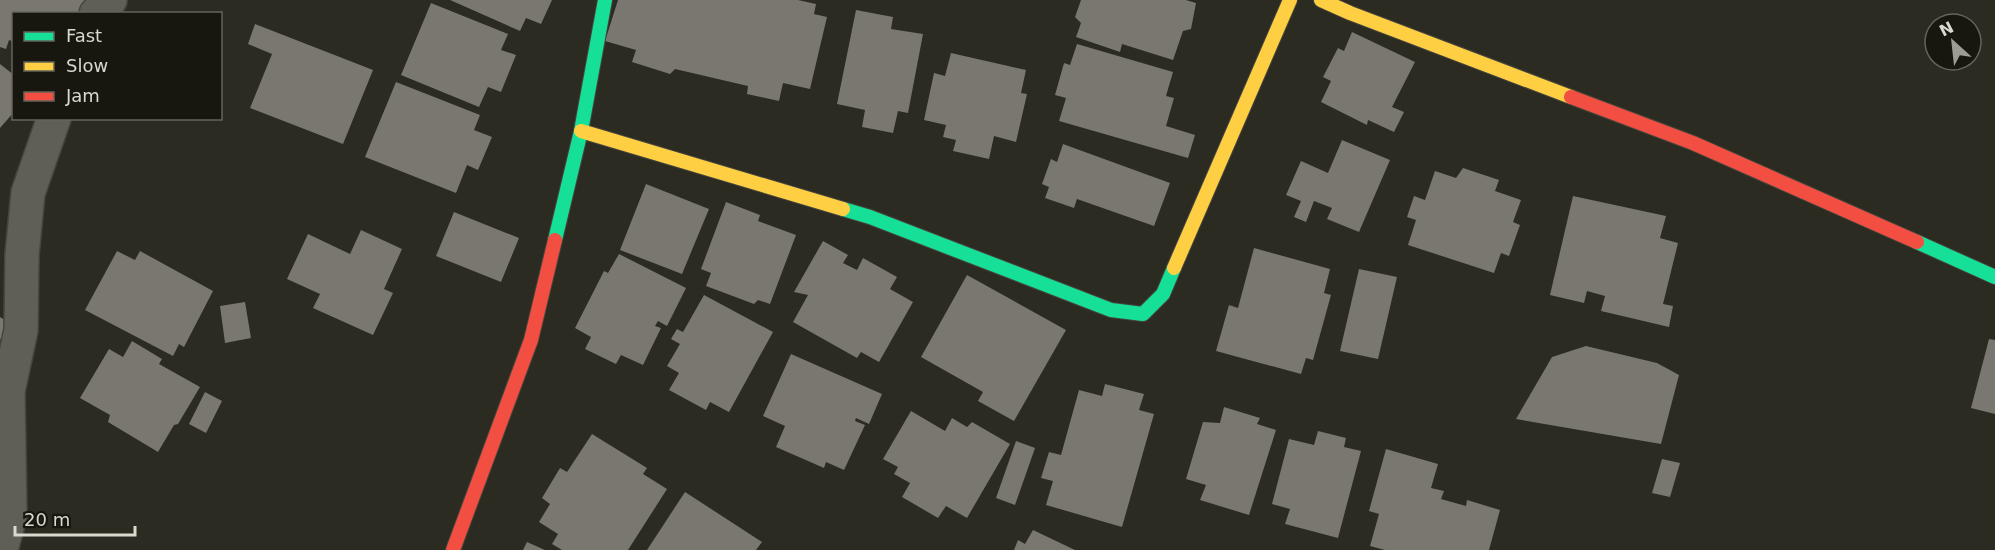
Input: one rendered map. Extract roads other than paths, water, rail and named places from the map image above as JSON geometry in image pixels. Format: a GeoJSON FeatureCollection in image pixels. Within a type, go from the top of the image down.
{"type":"FeatureCollection","features":[{"type":"Feature","properties":{"kind":"street"},"geometry":{"type":"LineString","coordinates":[[98,12],[110,0]]}},
{"type":"Feature","properties":{"kind":"street"},"geometry":{"type":"LineString","coordinates":[[453,550],[531,340],[581,131],[604,0]]}},
{"type":"Feature","properties":{"kind":"street"},"geometry":{"type":"LineString","coordinates":[[581,131],[870,218],[1111,310],[1143,314],[1163,294],[1290,0]]}},
{"type":"Feature","properties":{"kind":"street"},"geometry":{"type":"LineString","coordinates":[[1342,4],[1693,143],[1995,277]]}},
{"type":"Feature","properties":{"kind":"street"},"geometry":{"type":"LineString","coordinates":[[1,550],[10,516],[8,391],[21,330],[22,255],[28,194],[53,120]]}}]}
